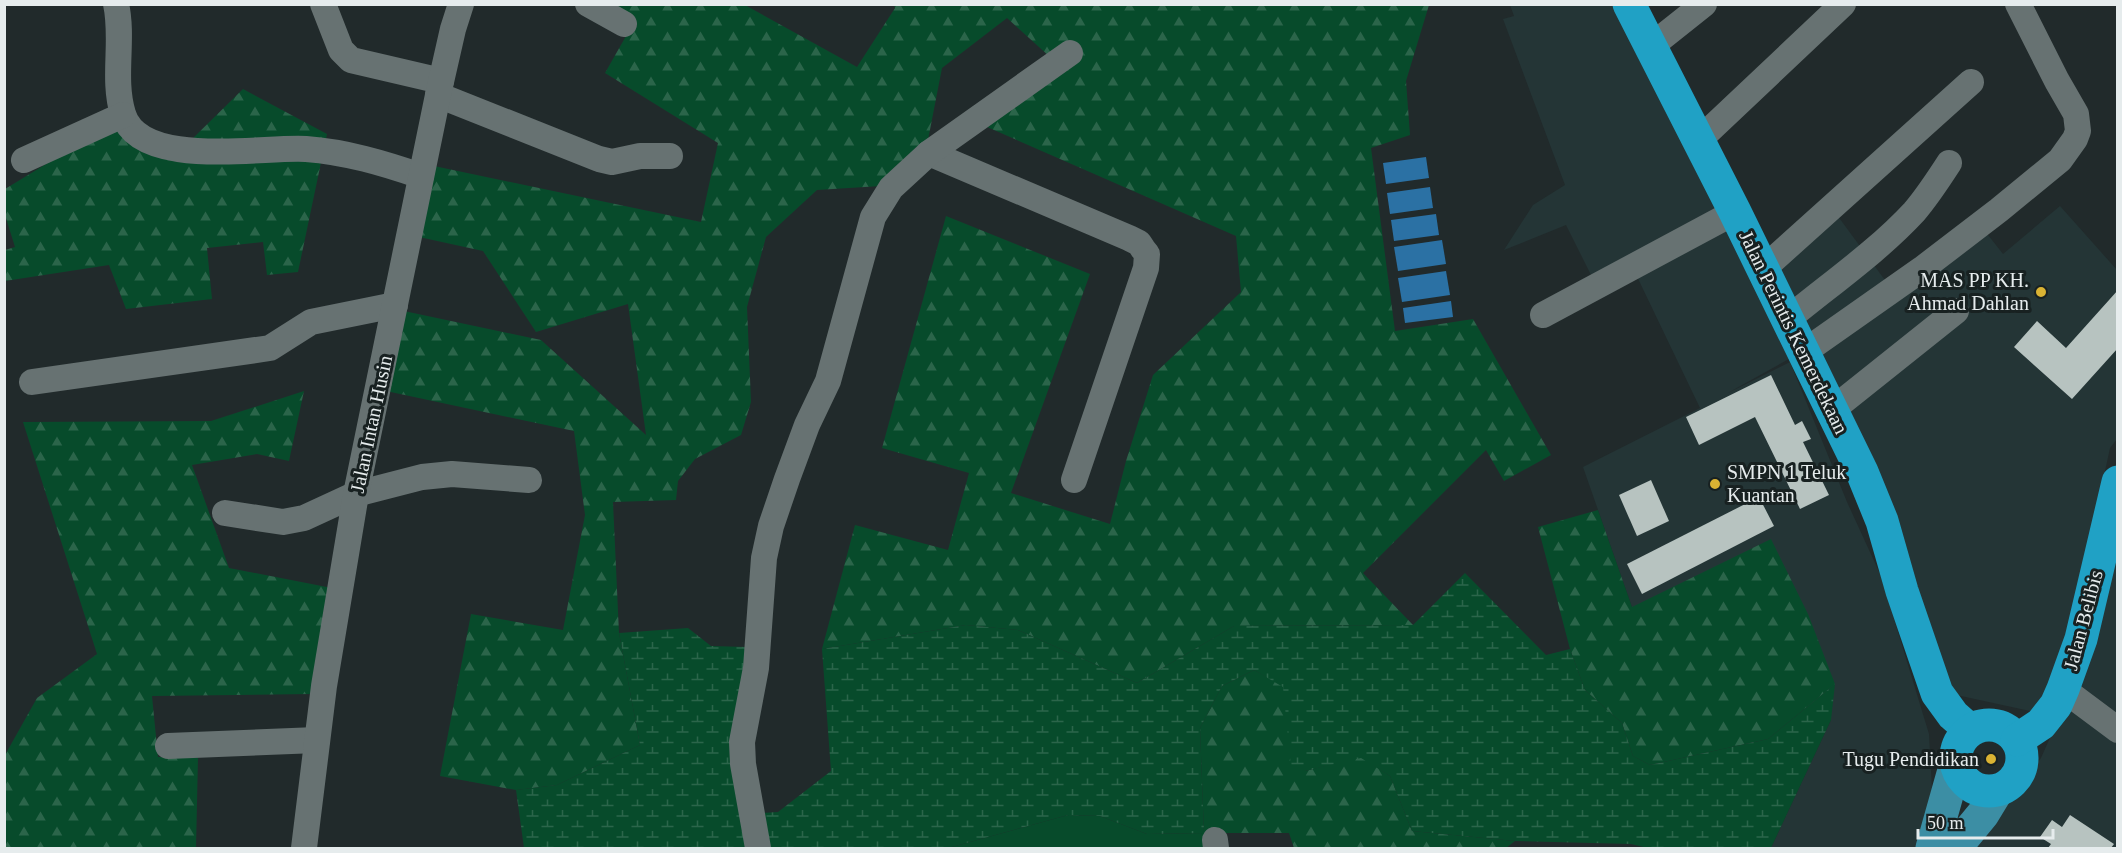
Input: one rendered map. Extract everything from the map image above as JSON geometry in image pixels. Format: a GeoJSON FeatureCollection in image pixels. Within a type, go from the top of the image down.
{"type":"FeatureCollection","features":[{"type":"Feature","properties":{"kind":"highway","name":"Jalan Perintis Kemerdekaan"},"geometry":{"type":"LineString","coordinates":[[1629,4],[1735,212],[1862,472],[1881,521],[1936,693],[1953,715],[1970,730]]}},
{"type":"Feature","properties":{"kind":"highway","name":"Jalan Belibis"},"geometry":{"type":"LineString","coordinates":[[2017,740],[2041,723],[2056,705],[2063,689],[2081,639],[2118,482]]}},
{"type":"Feature","properties":{"kind":"highway"},"geometry":{"type":"LineString","coordinates":[[1990,724],[2001,726],[2010,731],[2017,740],[2022,749],[2023,760],[2015,780],[2007,787],[1997,791],[1975,788],[1959,773],[1956,763],[1958,745],[1970,730],[1990,724]]}},
{"type":"Feature","properties":{"kind":"main road"},"geometry":{"type":"LineString","coordinates":[[1932,849],[1956,763]]}},
{"type":"Feature","properties":{"kind":"main road"},"geometry":{"type":"LineString","coordinates":[[1955,849],[1983,814],[1997,791]]}},
{"type":"Feature","properties":{"kind":"street"},"geometry":{"type":"LineString","coordinates":[[117,4],[119,87],[123,115],[137,133],[147,139],[183,150],[216,152],[304,148],[371,159],[421,176]]}},
{"type":"Feature","properties":{"kind":"street"},"geometry":{"type":"LineString","coordinates":[[323,4],[341,50],[351,60],[439,88],[599,159],[612,162],[640,156],[670,156]]}},
{"type":"Feature","properties":{"kind":"street","name":"Jalan Intan Husin"},"geometry":{"type":"LineString","coordinates":[[304,849],[334,620],[356,494],[439,88],[461,4]]}},
{"type":"Feature","properties":{"kind":"street"},"geometry":{"type":"LineString","coordinates":[[588,4],[624,24]]}},
{"type":"Feature","properties":{"kind":"street"},"geometry":{"type":"LineString","coordinates":[[1650,47],[1704,4]]}},
{"type":"Feature","properties":{"kind":"street"},"geometry":{"type":"LineString","coordinates":[[1698,141],[1843,4]]}},
{"type":"Feature","properties":{"kind":"street"},"geometry":{"type":"LineString","coordinates":[[1804,352],[1922,269],[1999,210],[2060,160],[2075,139],[2078,131],[2076,114],[2018,4]]}},
{"type":"Feature","properties":{"kind":"street"},"geometry":{"type":"LineString","coordinates":[[758,849],[743,764],[742,742],[756,668],[764,558],[771,526],[807,425],[828,381],[873,217],[891,188],[929,153],[1070,53]]}},
{"type":"Feature","properties":{"kind":"street"},"geometry":{"type":"LineString","coordinates":[[1763,269],[1971,82]]}},
{"type":"Feature","properties":{"kind":"street"},"geometry":{"type":"LineString","coordinates":[[24,160],[123,115]]}},
{"type":"Feature","properties":{"kind":"street"},"geometry":{"type":"LineString","coordinates":[[929,153],[1129,238],[1138,243],[1147,254],[1146,268],[1132,312],[1074,480]]}},
{"type":"Feature","properties":{"kind":"street"},"geometry":{"type":"LineString","coordinates":[[1788,319],[1882,242],[1913,213],[1949,163]]}},
{"type":"Feature","properties":{"kind":"street"},"geometry":{"type":"LineString","coordinates":[[1543,315],[1735,212]]}},
{"type":"Feature","properties":{"kind":"street"},"geometry":{"type":"LineString","coordinates":[[32,382],[270,348],[311,322],[395,305]]}},
{"type":"Feature","properties":{"kind":"street"},"geometry":{"type":"LineString","coordinates":[[1832,410],[1956,311]]}},
{"type":"Feature","properties":{"kind":"street"},"geometry":{"type":"LineString","coordinates":[[225,513],[283,522],[304,519],[356,494],[439,474],[530,480]]}},
{"type":"Feature","properties":{"kind":"street"},"geometry":{"type":"LineString","coordinates":[[2063,689],[2118,730]]}},
{"type":"Feature","properties":{"kind":"street"},"geometry":{"type":"LineString","coordinates":[[168,746],[317,740]]}},
{"type":"Feature","properties":{"kind":"shaded area"},"geometry":{"type":"Polygon","coordinates":[[[1510,5],[1617,5],[1796,355],[1726,394],[1790,362],[1847,502],[1881,576],[1929,734],[1932,789],[1924,848],[1771,848],[1831,720],[1632,607],[1583,467],[1700,408],[1631,264],[1594,281],[1566,225],[1504,250],[1533,205],[1565,185],[1503,19],[1514,16],[1510,5]]]}},
{"type":"Feature","properties":{"kind":"shaded area"},"geometry":{"type":"Polygon","coordinates":[[[2060,206],[2117,270],[2117,439],[2110,448],[2065,656],[2042,702],[2030,711],[1952,694],[1778,262],[1837,215],[1893,291],[1981,226],[2003,254],[2060,206]]]}},
{"type":"Feature","properties":{"kind":"shaded area"},"geometry":{"type":"Polygon","coordinates":[[[2117,537],[2117,848],[1973,848],[2041,758],[2081,668],[2117,537]]]}},
{"type":"Feature","properties":{"kind":"green space"},"geometry":{"type":"Polygon","coordinates":[[[603,5],[745,5],[857,67],[895,8],[894,5],[1429,5],[1406,81],[1410,135],[1371,148],[1395,331],[1473,319],[1551,455],[1504,481],[1486,450],[1363,573],[1413,625],[1234,626],[1137,683],[1018,630],[966,625],[822,649],[855,525],[948,550],[969,473],[882,448],[946,216],[1090,274],[1011,493],[1110,524],[1126,461],[1153,375],[1241,292],[1236,236],[978,123],[1060,66],[1007,18],[942,68],[928,140],[881,186],[817,190],[766,237],[747,307],[751,402],[741,435],[695,459],[678,481],[676,500],[613,502],[619,633],[640,745],[557,785],[516,790],[440,776],[471,614],[563,630],[585,515],[574,431],[386,391],[404,311],[541,340],[646,435],[628,304],[536,332],[483,251],[419,237],[434,166],[701,222],[718,143],[605,73],[634,22],[603,5]]]}},
{"type":"Feature","properties":{"kind":"green space"},"geometry":{"type":"Polygon","coordinates":[[[243,89],[327,134],[298,272],[267,275],[263,242],[207,248],[212,299],[126,309],[109,265],[5,281],[5,250],[15,247],[5,215],[5,189],[130,113],[144,131],[187,144],[243,89]]]}},
{"type":"Feature","properties":{"kind":"green space"},"geometry":{"type":"Polygon","coordinates":[[[304,391],[289,461],[257,454],[192,465],[229,568],[332,588],[312,694],[152,696],[158,757],[198,758],[196,848],[5,848],[5,755],[37,698],[97,654],[23,422],[211,421],[304,391]]]}},
{"type":"Feature","properties":{"kind":"green space"},"geometry":{"type":"Polygon","coordinates":[[[1598,510],[1632,607],[1771,539],[1808,614],[1835,684],[1768,739],[1650,765],[1633,756],[1622,723],[1585,690],[1570,649],[1538,527],[1598,510]]]}},
{"type":"Feature","properties":{"kind":"green space"},"geometry":{"type":"Polygon","coordinates":[[[1465,573],[1546,655],[1570,649],[1585,690],[1622,723],[1633,756],[1650,765],[1768,739],[1835,684],[1831,720],[1771,848],[1648,848],[1631,844],[1515,841],[1412,831],[1390,776],[1361,758],[1305,771],[1291,767],[1283,687],[1254,670],[1222,686],[1200,728],[1204,833],[1147,834],[1100,816],[1068,815],[948,848],[524,848],[516,790],[557,785],[640,745],[619,633],[688,628],[711,646],[747,647],[744,814],[778,812],[831,771],[822,649],[966,625],[1018,630],[1137,683],[1234,626],[1413,625],[1465,573]]]}},
{"type":"Feature","properties":{"kind":"green space"},"geometry":{"type":"Polygon","coordinates":[[[1254,670],[1283,686],[1305,771],[1361,757],[1390,776],[1412,831],[1515,841],[1506,848],[1294,848],[1289,833],[1204,833],[1200,728],[1222,686],[1254,670]]]}},
{"type":"Feature","properties":{"kind":"green space"},"geometry":{"type":"Polygon","coordinates":[[[1068,815],[1100,816],[1147,834],[1204,833],[1205,848],[948,848],[1068,815]]]}},
{"type":"Feature","properties":{"kind":"water"},"geometry":{"type":"Polygon","coordinates":[[[1426,157],[1429,178],[1386,184],[1383,163],[1426,157]]]}},
{"type":"Feature","properties":{"kind":"water"},"geometry":{"type":"Polygon","coordinates":[[[1430,187],[1433,208],[1390,214],[1387,193],[1430,187]]]}},
{"type":"Feature","properties":{"kind":"water"},"geometry":{"type":"Polygon","coordinates":[[[1436,214],[1439,235],[1394,241],[1391,220],[1436,214]]]}},
{"type":"Feature","properties":{"kind":"water"},"geometry":{"type":"Polygon","coordinates":[[[1442,240],[1446,264],[1398,271],[1394,247],[1442,240]]]}},
{"type":"Feature","properties":{"kind":"water"},"geometry":{"type":"Polygon","coordinates":[[[1446,271],[1450,295],[1402,302],[1398,278],[1446,271]]]}},
{"type":"Feature","properties":{"kind":"water"},"geometry":{"type":"Polygon","coordinates":[[[1451,301],[1453,317],[1405,323],[1403,308],[1451,301]]]}},
{"type":"Feature","properties":{"kind":"building"},"geometry":{"type":"Polygon","coordinates":[[[2118,290],[2118,348],[2072,399],[2014,347],[2037,321],[2066,348],[2118,290]]]}},
{"type":"Feature","properties":{"kind":"building"},"geometry":{"type":"Polygon","coordinates":[[[1771,375],[1795,425],[1802,421],[1811,439],[1803,442],[1829,495],[1800,509],[1755,417],[1699,445],[1686,417],[1771,375]]]}},
{"type":"Feature","properties":{"kind":"building"},"geometry":{"type":"Polygon","coordinates":[[[1651,480],[1669,521],[1637,536],[1619,495],[1651,480]]]}},
{"type":"Feature","properties":{"kind":"building"},"geometry":{"type":"Polygon","coordinates":[[[1759,497],[1774,526],[1642,594],[1627,564],[1759,497]]]}},
{"type":"Feature","properties":{"kind":"building"},"geometry":{"type":"Polygon","coordinates":[[[2070,815],[2114,844],[2111,848],[2048,848],[2051,844],[2040,837],[2052,820],[2062,827],[2070,815]]]}},
{"type":"Feature","properties":{"kind":"place","name":"MAS PP KH. Ahmad Dahlan"},"geometry":{"type":"Point","coordinates":[2041,292]}},
{"type":"Feature","properties":{"kind":"place","name":"SMPN 1 Teluk Kuantan"},"geometry":{"type":"Point","coordinates":[1715,484]}},
{"type":"Feature","properties":{"kind":"place","name":"Tugu Pendidikan"},"geometry":{"type":"Point","coordinates":[1991,759]}}]}
